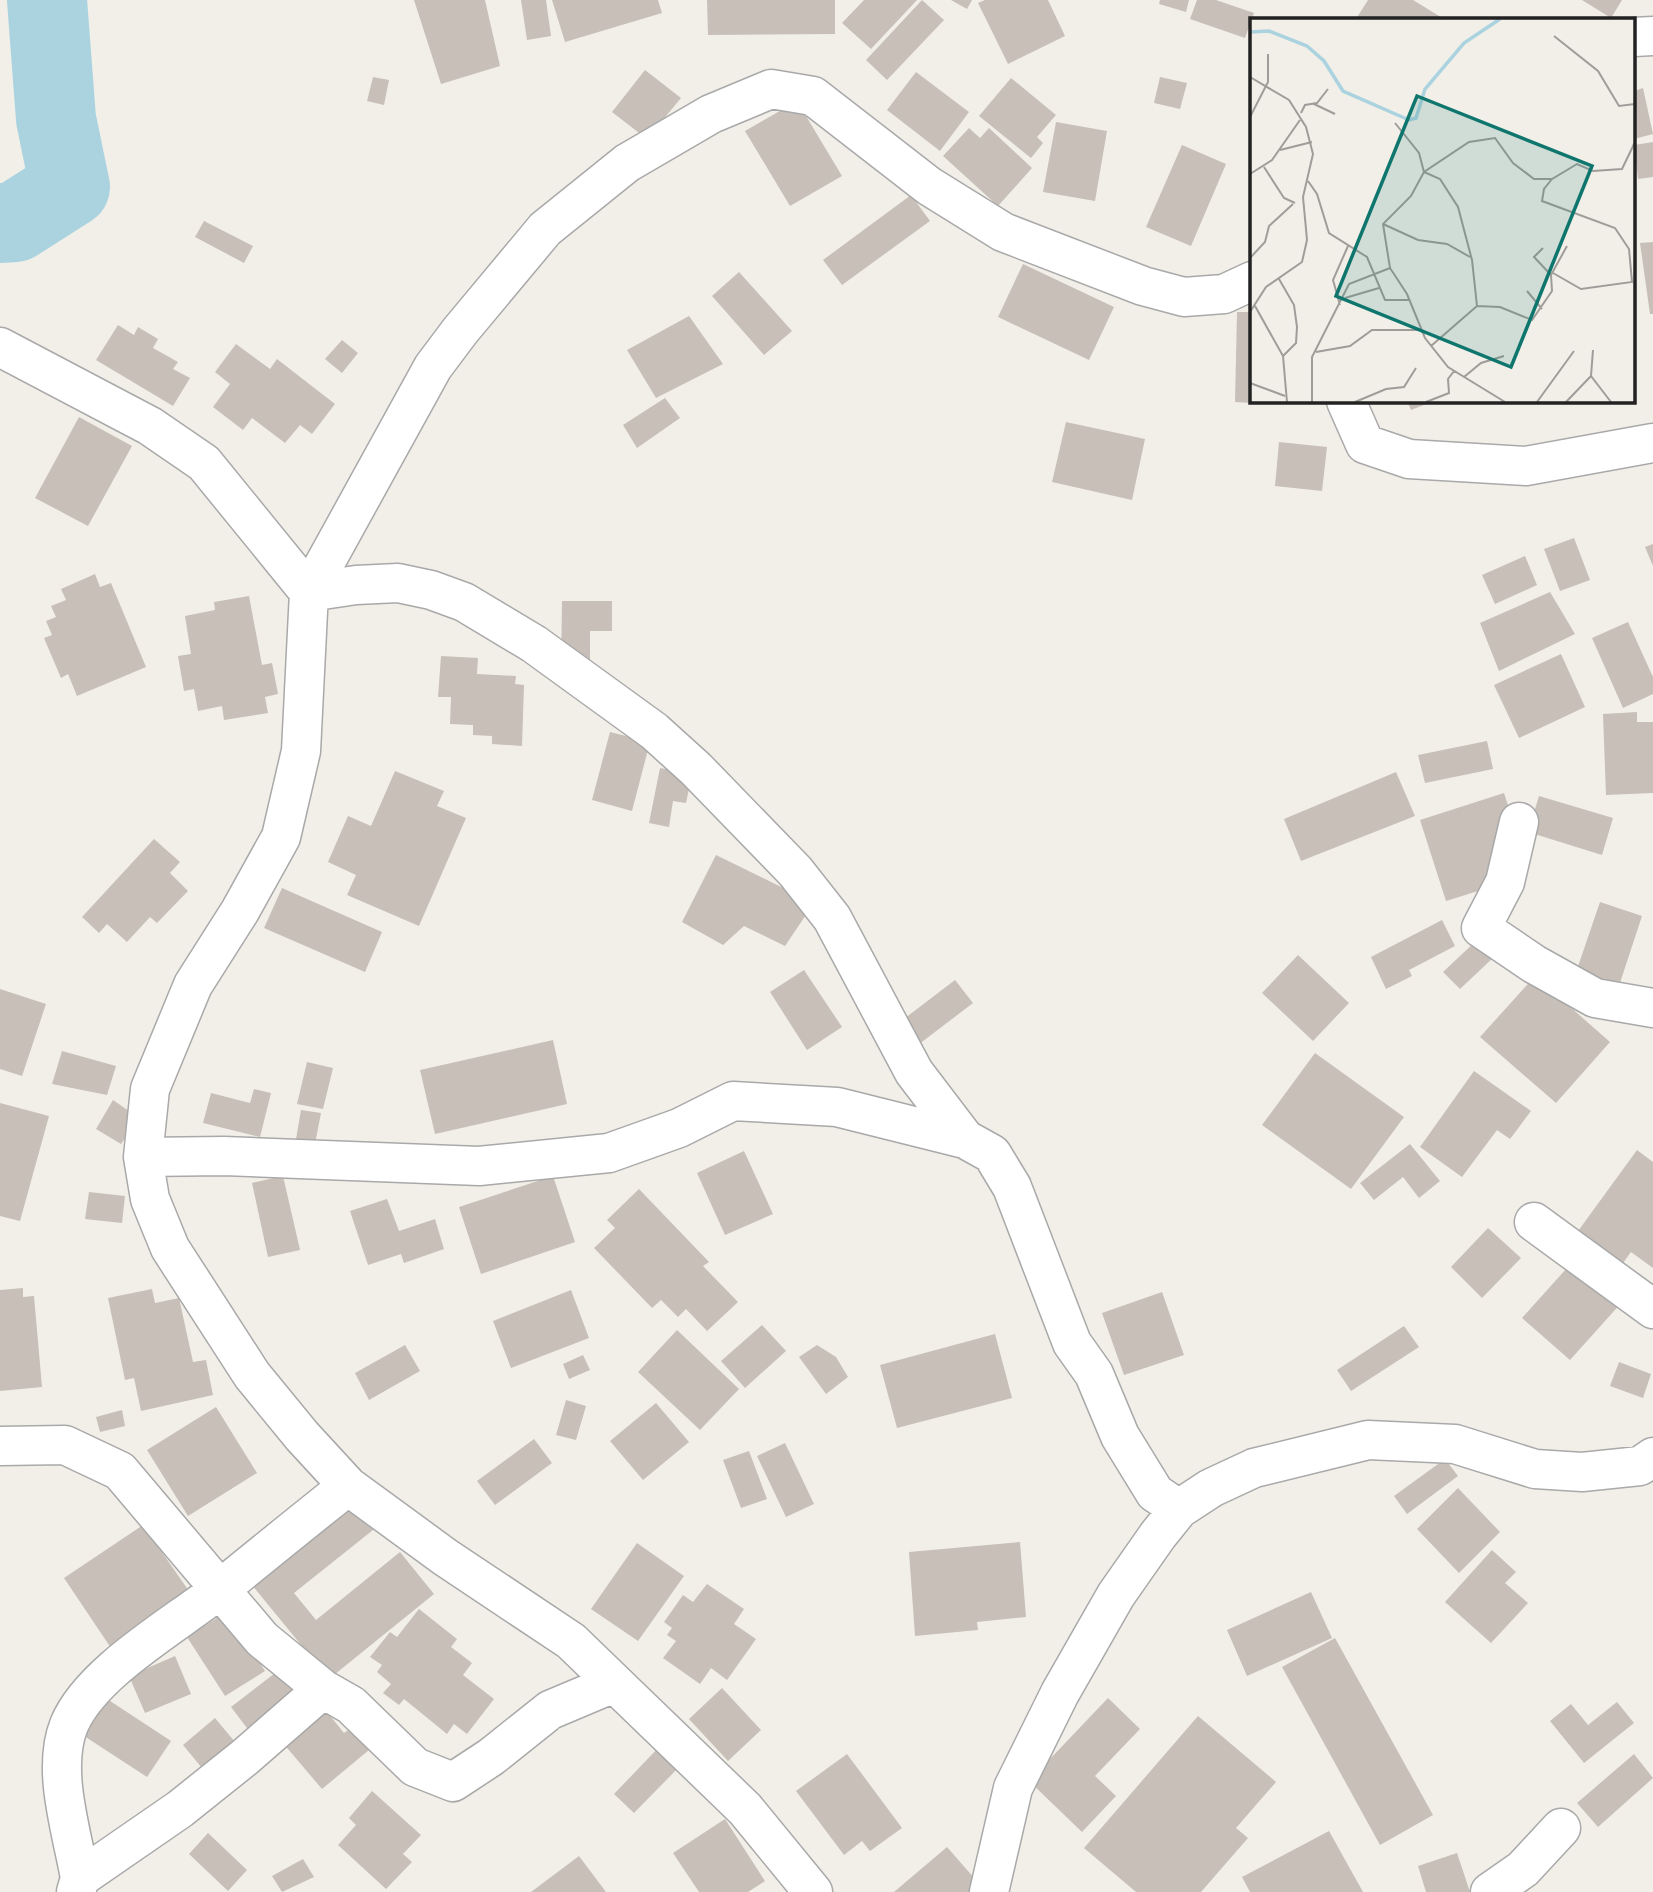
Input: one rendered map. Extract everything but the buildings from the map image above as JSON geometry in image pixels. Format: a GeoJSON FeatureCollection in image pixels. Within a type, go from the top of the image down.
{"type":"FeatureCollection","features":[{"type":"Feature","properties":{"kind":"street"},"geometry":{"type":"LineString","coordinates":[[809,1891],[745,1809],[571,1641],[445,1557],[348,1486],[252,1375],[170,1248],[150,1199],[143,1157],[150,1089],[193,985],[240,911],[281,837],[301,751],[309,592],[433,367],[545,229],[599,184],[666,138],[711,114],[771,89],[813,96],[929,186],[1003,232],[1050,252],[1184,297],[1224,294],[1250,282]]}},
{"type":"Feature","properties":{"kind":"street"},"geometry":{"type":"LineString","coordinates":[[0,347],[150,426],[204,463],[309,592]]}},
{"type":"Feature","properties":{"kind":"street"},"geometry":{"type":"LineString","coordinates":[[1346,402],[1365,444],[1409,459],[1526,466],[1653,443]]}},
{"type":"Feature","properties":{"kind":"street"},"geometry":{"type":"LineString","coordinates":[[309,592],[356,585],[398,583],[431,590],[464,602],[534,645],[653,731],[696,769],[795,871],[832,918],[914,1073],[965,1139]]}},
{"type":"Feature","properties":{"kind":"street"},"geometry":{"type":"LineString","coordinates":[[1519,822],[1505,882],[1481,928],[1534,964],[1595,998],[1653,1008]]}},
{"type":"Feature","properties":{"kind":"street"},"geometry":{"type":"LineString","coordinates":[[143,1157],[238,1156],[479,1167],[608,1153],[680,1128],[733,1101],[837,1107],[965,1139],[992,1154],[1012,1187],[1072,1343],[1094,1374],[1120,1436],[1155,1493],[1179,1509]]}},
{"type":"Feature","properties":{"kind":"street"},"geometry":{"type":"LineString","coordinates":[[1534,1222],[1653,1309]]}},
{"type":"Feature","properties":{"kind":"street"},"geometry":{"type":"LineString","coordinates":[[989,1892],[1013,1788],[1048,1716],[1116,1595],[1179,1509],[1211,1488],[1254,1468],[1368,1440],[1455,1444],[1535,1469],[1547,1470],[1582,1472],[1640,1466],[1653,1457]]}},
{"type":"Feature","properties":{"kind":"street"},"geometry":{"type":"LineString","coordinates":[[0,1446],[65,1445],[120,1471],[262,1639],[323,1689],[351,1705],[415,1767],[453,1782],[491,1757],[550,1710],[614,1683]]}},
{"type":"Feature","properties":{"kind":"street"},"geometry":{"type":"LineString","coordinates":[[323,1689],[202,1791],[78,1885],[63,1753],[69,1725],[80,1706],[109,1675],[348,1486]]}},
{"type":"Feature","properties":{"kind":"street"},"geometry":{"type":"LineString","coordinates":[[1490,1892],[1523,1869],[1561,1828]]}},
{"type":"Feature","properties":{"kind":"waterway"},"geometry":{"type":"LineString","coordinates":[[0,223],[15,222],[70,187],[56,119],[47,0]]}}]}
